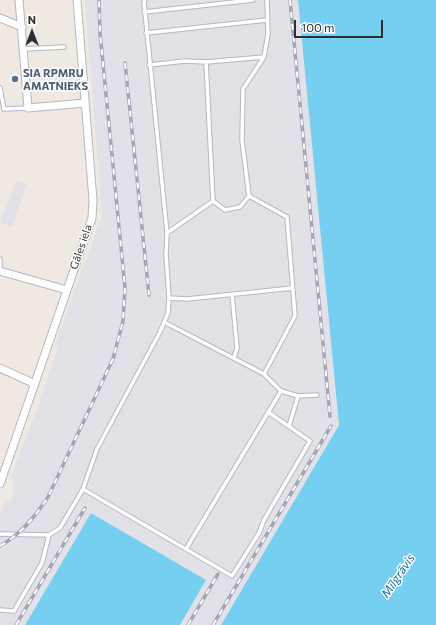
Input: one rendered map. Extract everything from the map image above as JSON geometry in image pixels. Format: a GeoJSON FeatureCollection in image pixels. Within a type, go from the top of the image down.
{"type":"FeatureCollection","features":[{"type":"Feature","properties":{"kind":"street"},"geometry":{"type":"LineString","coordinates":[[19,0],[28,108],[85,103]]}},
{"type":"Feature","properties":{"kind":"street","name":"Gāles iela"},"geometry":{"type":"LineString","coordinates":[[0,484],[92,218],[93,200],[77,0]]}},
{"type":"Feature","properties":{"kind":"street"},"geometry":{"type":"LineString","coordinates":[[0,18],[22,27]]}},
{"type":"Feature","properties":{"kind":"street"},"geometry":{"type":"LineString","coordinates":[[0,271],[67,290]]}},
{"type":"Feature","properties":{"kind":"street"},"geometry":{"type":"LineString","coordinates":[[0,368],[35,384]]}},
{"type":"Feature","properties":{"kind":"lane"},"geometry":{"type":"LineString","coordinates":[[0,534],[49,535],[60,528],[83,489],[97,449],[168,313],[169,298],[166,254],[167,233],[149,65],[144,12],[145,0]]}},
{"type":"Feature","properties":{"kind":"lane"},"geometry":{"type":"LineString","coordinates":[[144,12],[253,0]]}},
{"type":"Feature","properties":{"kind":"lane"},"geometry":{"type":"LineString","coordinates":[[213,201],[225,210],[240,208],[249,196],[242,140],[243,89],[264,57],[268,34],[267,0]]}},
{"type":"Feature","properties":{"kind":"lane"},"geometry":{"type":"LineString","coordinates":[[146,33],[267,20]]}},
{"type":"Feature","properties":{"kind":"lane"},"geometry":{"type":"LineString","coordinates":[[23,49],[64,47]]}},
{"type":"Feature","properties":{"kind":"lane"},"geometry":{"type":"LineString","coordinates":[[149,65],[185,61],[206,62],[264,57]]}},
{"type":"Feature","properties":{"kind":"lane"},"geometry":{"type":"LineString","coordinates":[[206,62],[213,201]]}},
{"type":"Feature","properties":{"kind":"lane"},"geometry":{"type":"LineString","coordinates":[[0,88],[4,109],[28,108]]}},
{"type":"Feature","properties":{"kind":"lane"},"geometry":{"type":"LineString","coordinates":[[249,196],[286,217],[295,316],[264,374]]}},
{"type":"Feature","properties":{"kind":"lane"},"geometry":{"type":"LineString","coordinates":[[167,233],[213,201]]}},
{"type":"Feature","properties":{"kind":"lane"},"geometry":{"type":"LineString","coordinates":[[0,259],[0,271]]}},
{"type":"Feature","properties":{"kind":"lane"},"geometry":{"type":"LineString","coordinates":[[169,298],[187,299],[292,288]]}},
{"type":"Feature","properties":{"kind":"lane"},"geometry":{"type":"LineString","coordinates":[[232,294],[237,348],[234,358]]}},
{"type":"Feature","properties":{"kind":"lane"},"geometry":{"type":"LineString","coordinates":[[164,322],[264,374],[281,391],[298,396],[317,394]]}},
{"type":"Feature","properties":{"kind":"lane"},"geometry":{"type":"LineString","coordinates":[[186,549],[281,391]]}},
{"type":"Feature","properties":{"kind":"lane"},"geometry":{"type":"LineString","coordinates":[[289,426],[298,396]]}},
{"type":"Feature","properties":{"kind":"lane"},"geometry":{"type":"LineString","coordinates":[[83,489],[232,576],[259,533],[264,520],[310,441],[268,412]]}},
{"type":"Feature","properties":{"kind":"lane"},"geometry":{"type":"LineString","coordinates":[[0,610],[14,611],[42,563],[49,535]]}},
{"type":"Feature","properties":{"kind":"shaded area"},"geometry":{"type":"Polygon","coordinates":[[[85,0],[298,0],[339,425],[221,625],[180,625],[206,580],[91,513],[25,625],[0,625],[0,514],[6,501],[11,502],[15,485],[11,477],[40,401],[58,347],[55,344],[102,216],[85,0]]]}},
{"type":"Feature","properties":{"kind":"shaded area"},"geometry":{"type":"Polygon","coordinates":[[[16,180],[27,184],[12,227],[0,223],[16,180]]]}},
{"type":"Feature","properties":{"kind":"water","name":"Mīlgrāvis"},"geometry":{"type":"Polygon","coordinates":[[[298,0],[436,0],[436,625],[221,625],[339,425],[298,0]]]}},
{"type":"Feature","properties":{"kind":"water"},"geometry":{"type":"Polygon","coordinates":[[[91,513],[206,580],[180,625],[25,625],[91,513]]]}},
{"type":"Feature","properties":{"kind":"railway"},"geometry":{"type":"LineString","coordinates":[[0,546],[15,536],[27,524],[48,497],[113,359],[123,321],[125,288],[100,33],[99,0]]}},
{"type":"Feature","properties":{"kind":"railway"},"geometry":{"type":"LineString","coordinates":[[290,0],[330,416]]}},
{"type":"Feature","properties":{"kind":"railway"},"geometry":{"type":"LineString","coordinates":[[125,63],[149,295]]}},
{"type":"Feature","properties":{"kind":"railway"},"geometry":{"type":"LineString","coordinates":[[213,625],[331,426]]}},
{"type":"Feature","properties":{"kind":"railway"},"geometry":{"type":"LineString","coordinates":[[16,625],[85,508]]}},
{"type":"Feature","properties":{"kind":"railway"},"geometry":{"type":"LineString","coordinates":[[188,625],[218,574]]}},
{"type":"Feature","properties":{"kind":"place","name":"SIA RPMRU AMATNIEKS"},"geometry":{"type":"Point","coordinates":[15,79]}}]}
